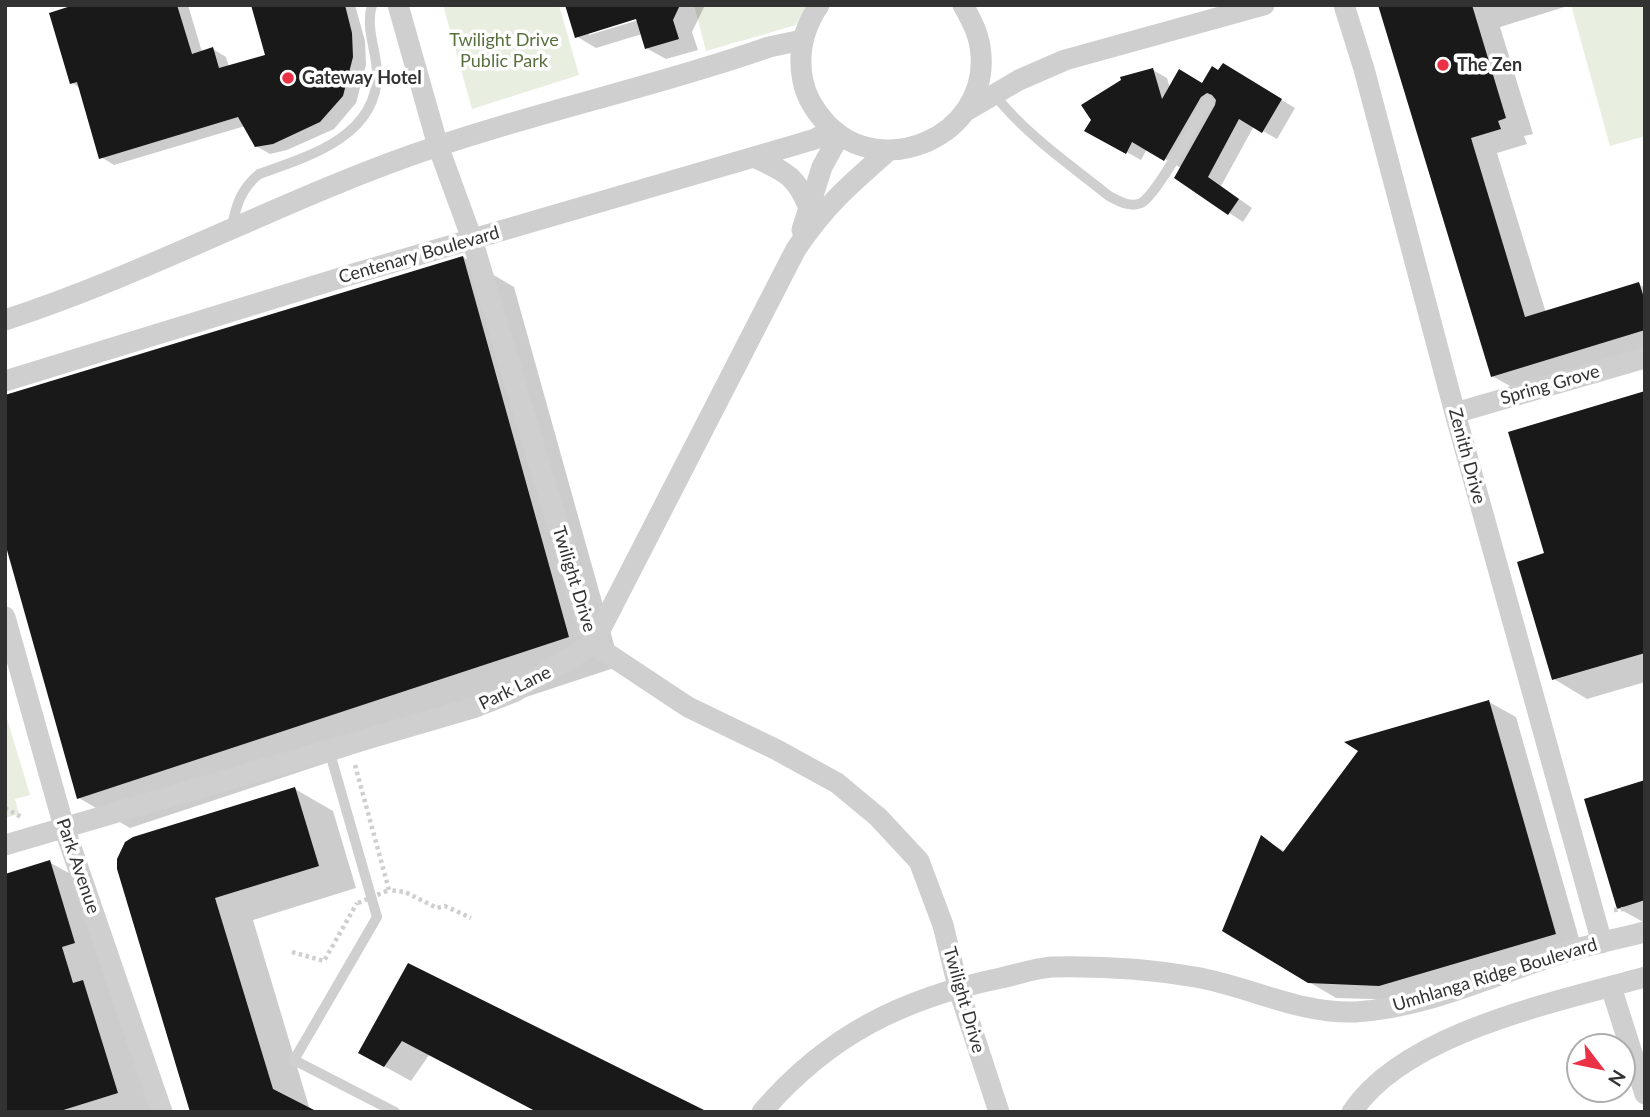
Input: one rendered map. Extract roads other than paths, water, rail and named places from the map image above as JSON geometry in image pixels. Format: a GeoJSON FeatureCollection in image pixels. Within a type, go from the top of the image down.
{"type":"FeatureCollection","features":[{"type":"Feature","properties":{"kind":"street","name":"Twilight Drive"},"geometry":{"type":"LineString","coordinates":[[398,5],[438,146],[472,239],[593,644],[688,707],[778,750],[837,783],[878,817],[919,861],[943,925],[958,986],[999,1112]]}},
{"type":"Feature","properties":{"kind":"street"},"geometry":{"type":"LineString","coordinates":[[820,5],[810,19],[802,40],[800,66],[805,91],[817,114],[836,133],[870,149],[887,152],[917,148],[945,133],[967,111],[995,94],[1019,80],[1065,61],[1264,5]]}},
{"type":"Feature","properties":{"kind":"street"},"geometry":{"type":"LineString","coordinates":[[963,5],[976,27],[981,56],[978,84],[967,111]]}},
{"type":"Feature","properties":{"kind":"street","name":"Zenith Drive"},"geometry":{"type":"LineString","coordinates":[[1344,5],[1364,69],[1455,413],[1602,943]]}},
{"type":"Feature","properties":{"kind":"street"},"geometry":{"type":"LineString","coordinates":[[5,320],[68,299],[294,200],[438,146],[769,47],[802,40]]}},
{"type":"Feature","properties":{"kind":"street"},"geometry":{"type":"LineString","coordinates":[[796,249],[822,167],[836,133]]}},
{"type":"Feature","properties":{"kind":"street","name":"Centenary Boulevard"},"geometry":{"type":"LineString","coordinates":[[5,381],[472,239],[836,133]]}},
{"type":"Feature","properties":{"kind":"street"},"geometry":{"type":"LineString","coordinates":[[593,644],[796,249],[817,218],[838,194],[887,152]]}},
{"type":"Feature","properties":{"kind":"street"},"geometry":{"type":"LineString","coordinates":[[754,157],[782,169],[793,178],[809,208]]}},
{"type":"Feature","properties":{"kind":"street","name":"Spring Grove"},"geometry":{"type":"LineString","coordinates":[[1455,413],[1645,358]]}},
{"type":"Feature","properties":{"kind":"street","name":"Park Avenue"},"geometry":{"type":"LineString","coordinates":[[5,617],[64,827],[162,1112]]}},
{"type":"Feature","properties":{"kind":"street","name":"Park Lane"},"geometry":{"type":"LineString","coordinates":[[5,845],[473,708],[514,692],[593,644]]}},
{"type":"Feature","properties":{"kind":"street","name":"Umhlanga Ridge Boulevard"},"geometry":{"type":"LineString","coordinates":[[762,1112],[814,1058],[847,1037],[917,1000],[958,986],[1050,967],[1126,968],[1198,977],[1313,1010],[1355,1012],[1408,1004],[1645,932]]}},
{"type":"Feature","properties":{"kind":"street"},"geometry":{"type":"LineString","coordinates":[[1352,1112],[1360,1100],[1390,1073],[1433,1045],[1533,1010],[1645,977]]}},
{"type":"Feature","properties":{"kind":"street"},"geometry":{"type":"LineString","coordinates":[[1611,987],[1645,1094]]}},
{"type":"Feature","properties":{"kind":"lane"},"geometry":{"type":"LineString","coordinates":[[232,227],[240,195],[259,174],[320,152],[353,129],[364,115],[372,100],[377,75],[371,37],[372,5]]}},
{"type":"Feature","properties":{"kind":"lane"},"geometry":{"type":"LineString","coordinates":[[995,94],[1013,118],[1036,138],[1110,196],[1134,205],[1146,199],[1159,182],[1208,102]]}},
{"type":"Feature","properties":{"kind":"lane"},"geometry":{"type":"LineString","coordinates":[[339,747],[377,917],[294,1060],[395,1112]]}},
{"type":"Feature","properties":{"kind":"place","name":"The Zen"},"geometry":{"type":"Point","coordinates":[1443,65]}},
{"type":"Feature","properties":{"kind":"place","name":"Gateway Hotel"},"geometry":{"type":"Point","coordinates":[288,78]}},
{"type":"Feature","properties":{"kind":"park label","name":"Twilight Drive Public Park"},"geometry":{"type":"Point","coordinates":[504,50]}}]}
